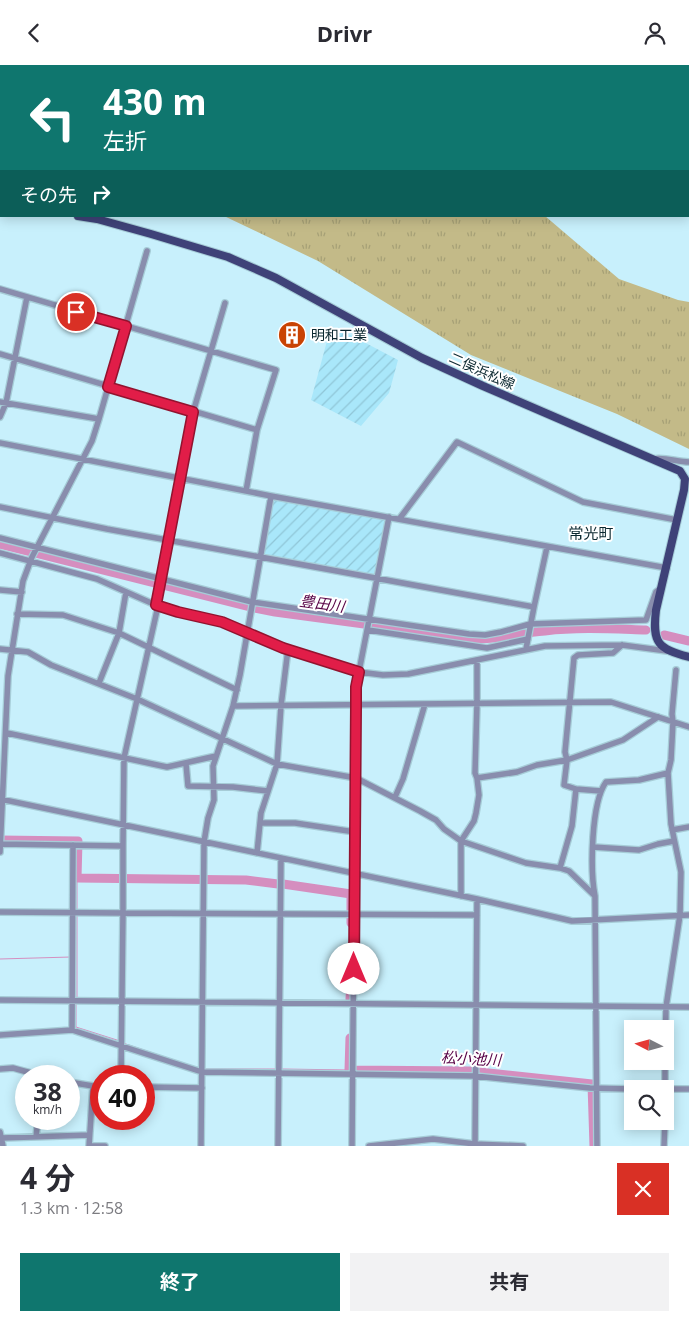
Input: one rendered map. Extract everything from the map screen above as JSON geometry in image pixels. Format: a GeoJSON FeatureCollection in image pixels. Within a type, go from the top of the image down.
{"type":"FeatureCollection","features":[{"type":"Feature","properties":{"kind":"main road","name":"二俣浜松線"},"geometry":{"type":"LineString","coordinates":[[84,217],[151,234],[228,257],[305,293],[422,358],[680,471],[685,479],[687,491],[677,520],[654,629],[658,641],[669,651]]}},
{"type":"Feature","properties":{"kind":"main road"},"geometry":{"type":"LineString","coordinates":[[669,651],[689,657]]}},
{"type":"Feature","properties":{"kind":"street"},"geometry":{"type":"LineString","coordinates":[[0,852],[8,676],[23,581],[31,559],[81,459],[92,441],[147,251]]}},
{"type":"Feature","properties":{"kind":"street"},"geometry":{"type":"LineString","coordinates":[[0,289],[276,371],[257,429],[246,491]]}},
{"type":"Feature","properties":{"kind":"street"},"geometry":{"type":"LineString","coordinates":[[0,417],[28,297]]}},
{"type":"Feature","properties":{"kind":"street"},"geometry":{"type":"LineString","coordinates":[[121,1065],[124,758],[149,646],[193,412],[225,303]]}},
{"type":"Feature","properties":{"kind":"street"},"geometry":{"type":"LineString","coordinates":[[0,354],[193,412],[257,429]]}},
{"type":"Feature","properties":{"kind":"street"},"geometry":{"type":"LineString","coordinates":[[3,403],[99,419]]}},
{"type":"Feature","properties":{"kind":"street"},"geometry":{"type":"LineString","coordinates":[[400,519],[457,442],[583,502],[677,520]]}},
{"type":"Feature","properties":{"kind":"street"},"geometry":{"type":"LineString","coordinates":[[0,443],[271,496],[667,568]]}},
{"type":"Feature","properties":{"kind":"street"},"geometry":{"type":"LineString","coordinates":[[654,459],[662,458],[689,462]]}},
{"type":"Feature","properties":{"kind":"street"},"geometry":{"type":"LineString","coordinates":[[201,1146],[204,842],[208,817],[214,800],[214,766],[233,706],[262,556],[271,496]]}},
{"type":"Feature","properties":{"kind":"street"},"geometry":{"type":"LineString","coordinates":[[0,507],[262,556],[300,565],[534,607]]}},
{"type":"Feature","properties":{"kind":"street"},"geometry":{"type":"LineString","coordinates":[[352,1146],[356,687],[389,517]]}},
{"type":"Feature","properties":{"kind":"street"},"geometry":{"type":"LineString","coordinates":[[0,538],[252,602],[470,634],[501,633],[530,625],[646,620],[656,592],[662,588]]}},
{"type":"Feature","properties":{"kind":"street"},"geometry":{"type":"LineString","coordinates":[[526,649],[547,547]]}},
{"type":"Feature","properties":{"kind":"street"},"geometry":{"type":"LineString","coordinates":[[0,553],[31,559],[97,579],[157,605],[222,622],[288,649],[359,672],[383,675],[408,675],[526,649],[561,645],[622,645],[658,648],[669,651]]}},
{"type":"Feature","properties":{"kind":"street"},"geometry":{"type":"LineString","coordinates":[[0,590],[22,592]]}},
{"type":"Feature","properties":{"kind":"street"},"geometry":{"type":"LineString","coordinates":[[99,683],[119,633],[126,592]]}},
{"type":"Feature","properties":{"kind":"street"},"geometry":{"type":"LineString","coordinates":[[17,614],[62,615],[119,633],[236,690]]}},
{"type":"Feature","properties":{"kind":"street"},"geometry":{"type":"LineString","coordinates":[[368,629],[487,649],[528,638]]}},
{"type":"Feature","properties":{"kind":"street"},"geometry":{"type":"LineString","coordinates":[[601,791],[576,789],[564,785],[567,760],[565,752],[574,658],[578,655],[613,653],[622,645]]}},
{"type":"Feature","properties":{"kind":"street"},"geometry":{"type":"LineString","coordinates":[[0,649],[28,652],[64,672],[99,683],[137,699],[277,765],[356,778],[395,797],[436,821],[461,841],[526,863],[569,871],[595,896]]}},
{"type":"Feature","properties":{"kind":"street"},"geometry":{"type":"LineString","coordinates":[[257,853],[261,813],[277,765],[288,649]]}},
{"type":"Feature","properties":{"kind":"street"},"geometry":{"type":"LineString","coordinates":[[461,896],[461,841],[474,821],[478,795],[475,773],[476,660]]}},
{"type":"Feature","properties":{"kind":"street"},"geometry":{"type":"LineString","coordinates":[[666,1020],[680,915],[680,862],[672,830],[668,773],[671,759],[672,714],[676,670]]}},
{"type":"Feature","properties":{"kind":"street"},"geometry":{"type":"LineString","coordinates":[[0,675],[8,676]]}},
{"type":"Feature","properties":{"kind":"street"},"geometry":{"type":"LineString","coordinates":[[233,706],[281,707],[611,702],[689,727]]}},
{"type":"Feature","properties":{"kind":"street"},"geometry":{"type":"LineString","coordinates":[[395,797],[403,779],[425,704]]}},
{"type":"Feature","properties":{"kind":"street"},"geometry":{"type":"LineString","coordinates":[[477,778],[517,772],[537,765],[567,760],[623,740],[658,717]]}},
{"type":"Feature","properties":{"kind":"street"},"geometry":{"type":"LineString","coordinates":[[4,732],[167,767],[216,757]]}},
{"type":"Feature","properties":{"kind":"street"},"geometry":{"type":"LineString","coordinates":[[186,764],[188,786],[214,786],[268,791]]}},
{"type":"Feature","properties":{"kind":"street"},"geometry":{"type":"LineString","coordinates":[[597,1146],[594,1088],[596,921],[593,885],[593,847],[594,828],[601,791],[606,782],[639,780],[668,773]]}},
{"type":"Feature","properties":{"kind":"street"},"geometry":{"type":"LineString","coordinates":[[560,868],[572,826],[576,789]]}},
{"type":"Feature","properties":{"kind":"street"},"geometry":{"type":"LineString","coordinates":[[2,799],[477,899],[572,921],[689,915]]}},
{"type":"Feature","properties":{"kind":"street"},"geometry":{"type":"LineString","coordinates":[[260,823],[295,823],[355,832]]}},
{"type":"Feature","properties":{"kind":"street"},"geometry":{"type":"LineString","coordinates":[[672,830],[689,827]]}},
{"type":"Feature","properties":{"kind":"street"},"geometry":{"type":"LineString","coordinates":[[593,847],[639,850],[658,843],[674,841]]}},
{"type":"Feature","properties":{"kind":"street"},"geometry":{"type":"LineString","coordinates":[[0,842],[123,846]]}},
{"type":"Feature","properties":{"kind":"street"},"geometry":{"type":"LineString","coordinates":[[72,1030],[75,1001],[73,912],[76,845]]}},
{"type":"Feature","properties":{"kind":"street"},"geometry":{"type":"LineString","coordinates":[[278,1146],[281,858]]}},
{"type":"Feature","properties":{"kind":"street"},"geometry":{"type":"LineString","coordinates":[[680,895],[689,897]]}},
{"type":"Feature","properties":{"kind":"street"},"geometry":{"type":"LineString","coordinates":[[475,1145],[477,899]]}},
{"type":"Feature","properties":{"kind":"street"},"geometry":{"type":"LineString","coordinates":[[0,912],[477,915]]}},
{"type":"Feature","properties":{"kind":"street"},"geometry":{"type":"LineString","coordinates":[[0,1000],[689,1007]]}},
{"type":"Feature","properties":{"kind":"street"},"geometry":{"type":"LineString","coordinates":[[0,1035],[72,1030],[202,1070],[476,1076],[594,1088],[624,1089]]}},
{"type":"Feature","properties":{"kind":"street"},"geometry":{"type":"LineString","coordinates":[[0,1069],[15,1069]]}},
{"type":"Feature","properties":{"kind":"street"},"geometry":{"type":"LineString","coordinates":[[155,1087],[202,1088]]}},
{"type":"Feature","properties":{"kind":"street"},"geometry":{"type":"LineString","coordinates":[[674,1089],[689,1089]]}},
{"type":"Feature","properties":{"kind":"street"},"geometry":{"type":"LineString","coordinates":[[90,1123],[89,1146],[105,1146]]}},
{"type":"Feature","properties":{"kind":"street"},"geometry":{"type":"LineString","coordinates":[[36,1137],[37,1130]]}},
{"type":"Feature","properties":{"kind":"street"},"geometry":{"type":"LineString","coordinates":[[664,1130],[664,1146]]}},
{"type":"Feature","properties":{"kind":"street"},"geometry":{"type":"LineString","coordinates":[[3,1146],[1,1135],[36,1137],[89,1135]]}},
{"type":"Feature","properties":{"kind":"street"},"geometry":{"type":"LineString","coordinates":[[370,1146],[433,1139],[475,1145],[524,1146]]}},
{"type":"Feature","properties":{"kind":"shaded area"},"geometry":{"type":"Polygon","coordinates":[[[341,330],[398,360],[389,393],[361,426],[311,400],[327,341],[341,330]]]}},
{"type":"Feature","properties":{"kind":"shaded area"},"geometry":{"type":"Polygon","coordinates":[[[273,498],[385,519],[374,574],[264,554],[273,498]]]}},
{"type":"Feature","properties":{"kind":"green space"},"geometry":{"type":"Polygon","coordinates":[[[226,217],[546,217],[619,279],[678,300],[689,302],[689,449],[617,414],[471,355],[318,261],[226,217]]]}},
{"type":"Feature","properties":{"kind":"waterway","name":"豊田川"},"geometry":{"type":"LineString","coordinates":[[0,544],[250,607],[468,638],[479,639],[570,629],[646,630]]}},
{"type":"Feature","properties":{"kind":"waterway","name":"豊田川"},"geometry":{"type":"LineString","coordinates":[[664,635],[689,641]]}},
{"type":"Feature","properties":{"kind":"waterway","name":"松小池川"},"geometry":{"type":"LineString","coordinates":[[0,840],[78,841],[77,878],[246,880],[278,884]]}},
{"type":"Feature","properties":{"kind":"waterway"},"geometry":{"type":"LineString","coordinates":[[77,878],[77,910]]}},
{"type":"Feature","properties":{"kind":"waterway","name":"松小池川"},"geometry":{"type":"LineString","coordinates":[[283,884],[351,894],[351,923]]}},
{"type":"Feature","properties":{"kind":"waterway"},"geometry":{"type":"LineString","coordinates":[[77,914],[77,997]]}},
{"type":"Feature","properties":{"kind":"waterway"},"geometry":{"type":"LineString","coordinates":[[0,959],[71,957]]}},
{"type":"Feature","properties":{"kind":"waterway","name":"松小池川"},"geometry":{"type":"LineString","coordinates":[[350,999],[351,983]]}},
{"type":"Feature","properties":{"kind":"waterway"},"geometry":{"type":"LineString","coordinates":[[76,1004],[76,1027],[120,1041]]}},
{"type":"Feature","properties":{"kind":"waterway","name":"松小池川"},"geometry":{"type":"LineString","coordinates":[[350,1038],[349,1070],[470,1071],[592,1084],[594,1146]]}},
{"type":"Feature","properties":{"kind":"waterway"},"geometry":{"type":"LineString","coordinates":[[123,1043],[179,1062]]}},
{"type":"Feature","properties":{"kind":"waterway"},"geometry":{"type":"LineString","coordinates":[[204,1069],[278,1069]]}},
{"type":"Feature","properties":{"kind":"waterway"},"geometry":{"type":"LineString","coordinates":[[282,1069],[349,1070]]}},
{"type":"Feature","properties":{"kind":"place","name":"明和工業"},"geometry":{"type":"Point","coordinates":[292,335]}},
{"type":"Feature","properties":{"kind":"district","name":"常光町"},"geometry":{"type":"Point","coordinates":[591,534]}},
{"type":"Feature","properties":{"kind":"route"},"geometry":{"type":"LineString","coordinates":[[76,312],[126,326],[108,387],[193,412],[156,605],[222,622],[283,648],[359,672],[356,687],[354,969]]}}]}
